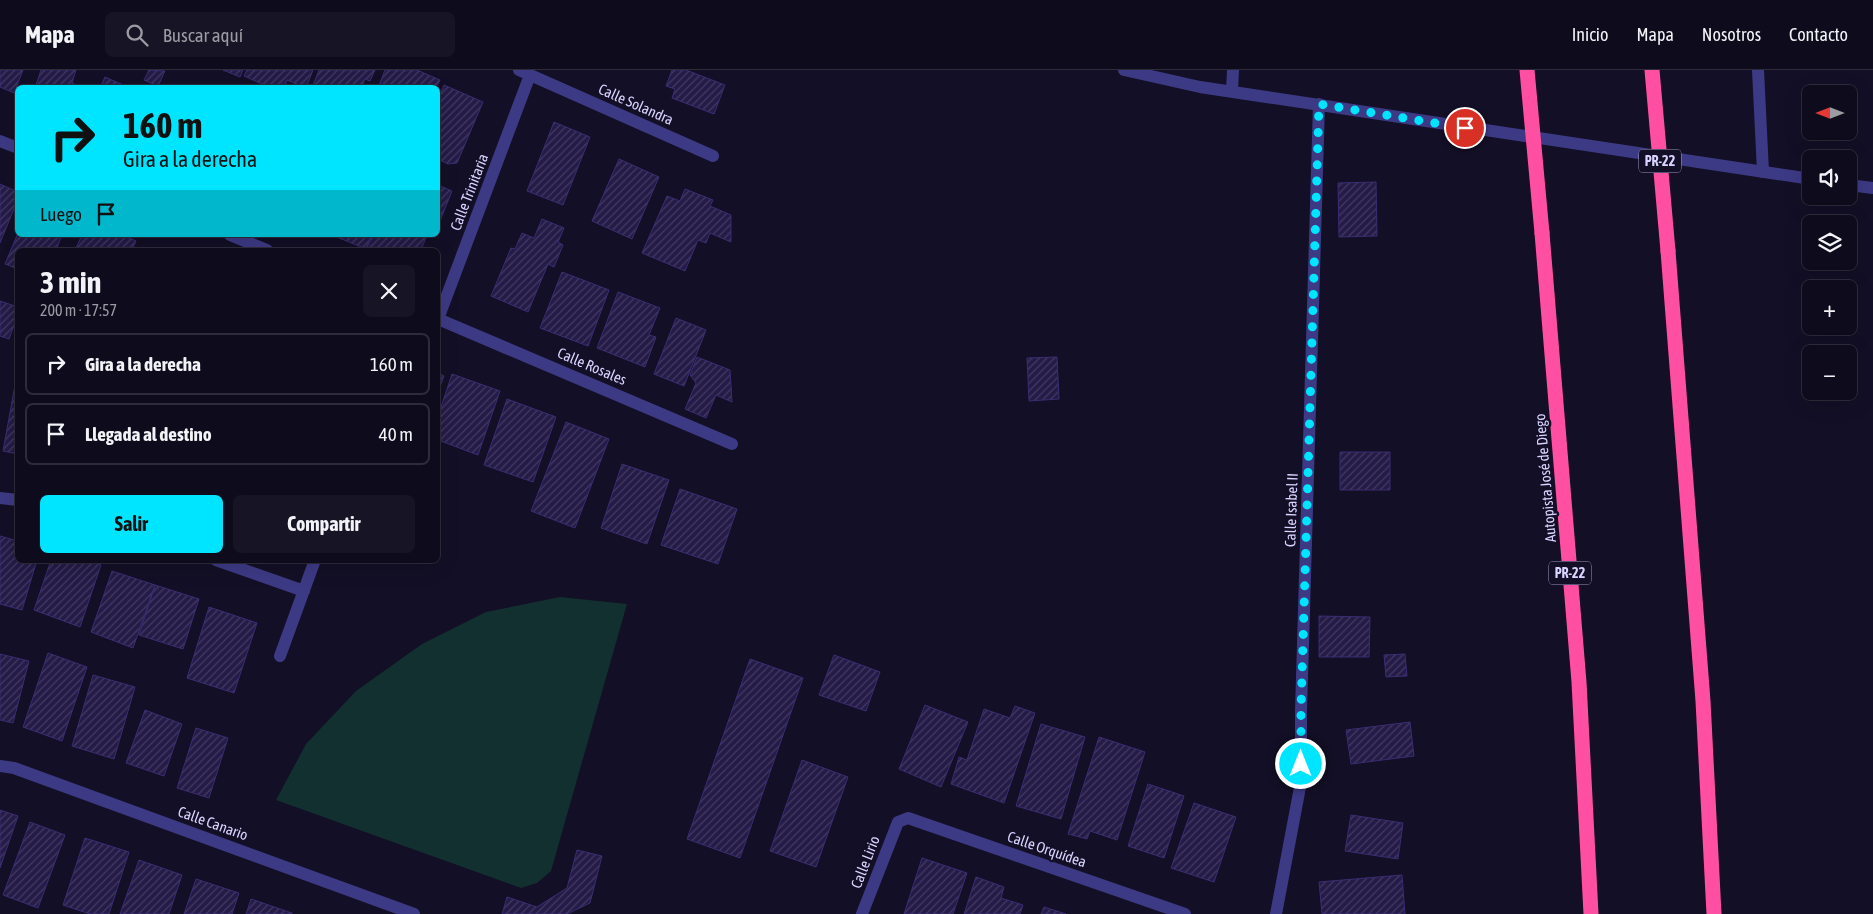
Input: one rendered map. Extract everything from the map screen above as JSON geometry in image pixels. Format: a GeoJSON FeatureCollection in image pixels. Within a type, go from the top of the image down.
{"type":"FeatureCollection","features":[{"type":"Feature","properties":{"kind":"highway","name":"Autopista José de Diego"},"geometry":{"type":"LineString","coordinates":[[1526,70],[1542,233],[1579,682],[1591,914]]}},
{"type":"Feature","properties":{"kind":"highway","name":"PR-22"},"geometry":{"type":"LineString","coordinates":[[1652,70],[1703,701],[1714,914]]}},
{"type":"Feature","properties":{"kind":"street"},"geometry":{"type":"LineString","coordinates":[[1124,70],[1232,91],[1802,178]]}},
{"type":"Feature","properties":{"kind":"street"},"geometry":{"type":"LineString","coordinates":[[1232,91],[1233,70]]}},
{"type":"Feature","properties":{"kind":"street"},"geometry":{"type":"LineString","coordinates":[[1758,70],[1763,172]]}},
{"type":"Feature","properties":{"kind":"street","name":"Calle Solandra"},"geometry":{"type":"LineString","coordinates":[[524,72],[712,156]]}},
{"type":"Feature","properties":{"kind":"street","name":"Calle Trinitaria"},"geometry":{"type":"LineString","coordinates":[[440,313],[524,72]]}},
{"type":"Feature","properties":{"kind":"street","name":"Calle Isabel II"},"geometry":{"type":"LineString","coordinates":[[1276,914],[1301,782],[1301,710],[1319,104]]}},
{"type":"Feature","properties":{"kind":"street"},"geometry":{"type":"LineString","coordinates":[[0,141],[15,147]]}},
{"type":"Feature","properties":{"kind":"street"},"geometry":{"type":"LineString","coordinates":[[1857,186],[1873,188]]}},
{"type":"Feature","properties":{"kind":"street"},"geometry":{"type":"LineString","coordinates":[[235,237],[262,248]]}},
{"type":"Feature","properties":{"kind":"street","name":"Calle Rosales"},"geometry":{"type":"LineString","coordinates":[[440,320],[732,444]]}},
{"type":"Feature","properties":{"kind":"street"},"geometry":{"type":"LineString","coordinates":[[0,498],[15,500]]}},
{"type":"Feature","properties":{"kind":"street"},"geometry":{"type":"LineString","coordinates":[[225,563],[304,591]]}},
{"type":"Feature","properties":{"kind":"street"},"geometry":{"type":"LineString","coordinates":[[280,656],[314,563]]}},
{"type":"Feature","properties":{"kind":"street","name":"Calle Canario"},"geometry":{"type":"LineString","coordinates":[[0,766],[14,768],[414,914]]}},
{"type":"Feature","properties":{"kind":"street","name":"Calle Orquídea"},"geometry":{"type":"LineString","coordinates":[[898,822],[908,818],[1185,914]]}},
{"type":"Feature","properties":{"kind":"street","name":"Calle Lirio"},"geometry":{"type":"LineString","coordinates":[[862,914],[898,822]]}},
{"type":"Feature","properties":{"kind":"green space"},"geometry":{"type":"Polygon","coordinates":[[[560,597],[627,604],[551,871],[537,883],[521,888],[276,800],[306,744],[356,691],[422,644],[486,612],[560,597]]]}},
{"type":"Feature","properties":{"kind":"building"},"geometry":{"type":"Polygon","coordinates":[[[0,70],[23,70],[17,85],[15,85],[14,93],[0,87],[0,70]]]}},
{"type":"Feature","properties":{"kind":"building"},"geometry":{"type":"Polygon","coordinates":[[[41,70],[76,70],[72,83],[76,85],[36,85],[41,70]]]}},
{"type":"Feature","properties":{"kind":"building"},"geometry":{"type":"Polygon","coordinates":[[[149,70],[165,71],[158,85],[144,80],[149,70]]]}},
{"type":"Feature","properties":{"kind":"building"},"geometry":{"type":"Polygon","coordinates":[[[223,70],[243,70],[240,77],[223,70]]]}},
{"type":"Feature","properties":{"kind":"building"},"geometry":{"type":"Polygon","coordinates":[[[247,70],[313,70],[307,85],[299,85],[287,80],[285,85],[264,85],[244,76],[247,70]]]}},
{"type":"Feature","properties":{"kind":"building"},"geometry":{"type":"Polygon","coordinates":[[[319,70],[375,70],[370,81],[365,79],[362,85],[313,85],[319,70]]]}},
{"type":"Feature","properties":{"kind":"building"},"geometry":{"type":"Polygon","coordinates":[[[385,70],[417,70],[440,80],[438,85],[379,85],[385,70]]]}},
{"type":"Feature","properties":{"kind":"building"},"geometry":{"type":"Polygon","coordinates":[[[672,70],[686,70],[725,85],[714,114],[672,98],[675,89],[666,86],[672,70]]]}},
{"type":"Feature","properties":{"kind":"building"},"geometry":{"type":"Polygon","coordinates":[[[105,77],[123,85],[101,85],[105,77]]]}},
{"type":"Feature","properties":{"kind":"building"},"geometry":{"type":"Polygon","coordinates":[[[444,85],[483,102],[457,163],[448,164],[440,160],[440,95],[444,85]]]}},
{"type":"Feature","properties":{"kind":"building"},"geometry":{"type":"Polygon","coordinates":[[[554,122],[590,137],[563,205],[527,191],[554,122]]]}},
{"type":"Feature","properties":{"kind":"building"},"geometry":{"type":"Polygon","coordinates":[[[619,159],[659,177],[632,239],[592,221],[619,159]]]}},
{"type":"Feature","properties":{"kind":"building"},"geometry":{"type":"Polygon","coordinates":[[[1376,182],[1377,236],[1339,237],[1338,183],[1376,182]]]}},
{"type":"Feature","properties":{"kind":"building"},"geometry":{"type":"Polygon","coordinates":[[[0,184],[15,191],[15,206],[0,243],[0,184]]]}},
{"type":"Feature","properties":{"kind":"building"},"geometry":{"type":"Polygon","coordinates":[[[440,186],[452,191],[440,221],[440,186]]]}},
{"type":"Feature","properties":{"kind":"building"},"geometry":{"type":"Polygon","coordinates":[[[685,189],[713,200],[710,206],[731,215],[731,242],[710,233],[706,243],[698,240],[685,271],[642,253],[667,196],[680,201],[685,189]]]}},
{"type":"Feature","properties":{"kind":"building"},"geometry":{"type":"Polygon","coordinates":[[[542,219],[564,228],[558,242],[563,245],[554,267],[548,264],[528,312],[491,296],[511,248],[515,249],[522,233],[534,238],[542,219]]]}},
{"type":"Feature","properties":{"kind":"building"},"geometry":{"type":"Polygon","coordinates":[[[16,237],[61,237],[57,248],[15,248],[15,268],[5,264],[16,237]]]}},
{"type":"Feature","properties":{"kind":"building"},"geometry":{"type":"Polygon","coordinates":[[[81,237],[127,237],[136,241],[133,248],[76,248],[81,237]]]}},
{"type":"Feature","properties":{"kind":"building"},"geometry":{"type":"Polygon","coordinates":[[[337,237],[370,237],[366,248],[337,237]]]}},
{"type":"Feature","properties":{"kind":"building"},"geometry":{"type":"Polygon","coordinates":[[[371,237],[426,237],[422,248],[367,248],[371,237]]]}},
{"type":"Feature","properties":{"kind":"building"},"geometry":{"type":"Polygon","coordinates":[[[562,272],[609,290],[588,346],[540,328],[562,272]]]}},
{"type":"Feature","properties":{"kind":"building"},"geometry":{"type":"Polygon","coordinates":[[[618,292],[660,308],[649,335],[656,337],[645,367],[597,348],[618,292]]]}},
{"type":"Feature","properties":{"kind":"building"},"geometry":{"type":"Polygon","coordinates":[[[0,301],[15,306],[15,323],[9,339],[0,336],[0,301]]]}},
{"type":"Feature","properties":{"kind":"building"},"geometry":{"type":"Polygon","coordinates":[[[676,318],[706,330],[684,386],[654,374],[676,318]]]}},
{"type":"Feature","properties":{"kind":"building"},"geometry":{"type":"Polygon","coordinates":[[[697,357],[730,370],[732,402],[716,395],[706,418],[685,409],[696,383],[690,375],[697,357]]]}},
{"type":"Feature","properties":{"kind":"building"},"geometry":{"type":"Polygon","coordinates":[[[1057,357],[1059,399],[1029,401],[1027,358],[1057,357]]]}},
{"type":"Feature","properties":{"kind":"building"},"geometry":{"type":"Polygon","coordinates":[[[440,374],[444,376],[440,387],[440,374]]]}},
{"type":"Feature","properties":{"kind":"building"},"geometry":{"type":"Polygon","coordinates":[[[452,374],[500,391],[478,455],[440,441],[440,410],[452,374]]]}},
{"type":"Feature","properties":{"kind":"building"},"geometry":{"type":"Polygon","coordinates":[[[15,385],[15,453],[3,451],[15,385]]]}},
{"type":"Feature","properties":{"kind":"building"},"geometry":{"type":"Polygon","coordinates":[[[507,399],[556,417],[533,482],[484,465],[507,399]]]}},
{"type":"Feature","properties":{"kind":"building"},"geometry":{"type":"Polygon","coordinates":[[[566,422],[609,439],[575,528],[531,511],[566,422]]]}},
{"type":"Feature","properties":{"kind":"building"},"geometry":{"type":"Polygon","coordinates":[[[1340,452],[1390,452],[1390,490],[1340,490],[1340,452]]]}},
{"type":"Feature","properties":{"kind":"building"},"geometry":{"type":"Polygon","coordinates":[[[622,464],[669,480],[647,544],[601,528],[622,464]]]}},
{"type":"Feature","properties":{"kind":"building"},"geometry":{"type":"Polygon","coordinates":[[[680,489],[737,509],[718,564],[661,545],[680,489]]]}},
{"type":"Feature","properties":{"kind":"building"},"geometry":{"type":"Polygon","coordinates":[[[0,536],[15,540],[15,563],[36,563],[22,610],[0,604],[0,536]]]}},
{"type":"Feature","properties":{"kind":"building"},"geometry":{"type":"Polygon","coordinates":[[[50,563],[95,563],[101,565],[80,627],[34,610],[50,563]]]}},
{"type":"Feature","properties":{"kind":"building"},"geometry":{"type":"Polygon","coordinates":[[[112,571],[155,585],[133,648],[91,632],[112,571]]]}},
{"type":"Feature","properties":{"kind":"building"},"geometry":{"type":"Polygon","coordinates":[[[155,585],[199,599],[183,649],[139,635],[155,585]]]}},
{"type":"Feature","properties":{"kind":"building"},"geometry":{"type":"Polygon","coordinates":[[[209,607],[257,623],[234,693],[187,678],[209,607]]]}},
{"type":"Feature","properties":{"kind":"building"},"geometry":{"type":"Polygon","coordinates":[[[1319,616],[1370,617],[1369,657],[1319,657],[1319,616]]]}},
{"type":"Feature","properties":{"kind":"building"},"geometry":{"type":"Polygon","coordinates":[[[48,653],[87,667],[62,741],[23,727],[48,653]]]}},
{"type":"Feature","properties":{"kind":"building"},"geometry":{"type":"Polygon","coordinates":[[[0,654],[29,661],[13,723],[0,720],[0,654]]]}},
{"type":"Feature","properties":{"kind":"building"},"geometry":{"type":"Polygon","coordinates":[[[1405,654],[1407,676],[1386,677],[1384,655],[1405,654]]]}},
{"type":"Feature","properties":{"kind":"building"},"geometry":{"type":"Polygon","coordinates":[[[834,655],[880,672],[866,711],[819,695],[834,655]]]}},
{"type":"Feature","properties":{"kind":"building"},"geometry":{"type":"Polygon","coordinates":[[[750,659],[803,678],[740,858],[687,839],[750,659]]]}},
{"type":"Feature","properties":{"kind":"building"},"geometry":{"type":"Polygon","coordinates":[[[93,675],[135,687],[114,759],[72,746],[93,675]]]}},
{"type":"Feature","properties":{"kind":"building"},"geometry":{"type":"Polygon","coordinates":[[[925,705],[968,722],[941,787],[899,769],[925,705]]]}},
{"type":"Feature","properties":{"kind":"building"},"geometry":{"type":"Polygon","coordinates":[[[1015,706],[1035,713],[1004,803],[951,784],[959,757],[967,760],[984,709],[1010,718],[1015,706]]]}},
{"type":"Feature","properties":{"kind":"building"},"geometry":{"type":"Polygon","coordinates":[[[145,710],[182,724],[164,776],[126,763],[145,710]]]}},
{"type":"Feature","properties":{"kind":"building"},"geometry":{"type":"Polygon","coordinates":[[[1410,722],[1414,756],[1351,764],[1346,730],[1410,722]]]}},
{"type":"Feature","properties":{"kind":"building"},"geometry":{"type":"Polygon","coordinates":[[[1041,724],[1085,737],[1061,819],[1016,806],[1041,724]]]}},
{"type":"Feature","properties":{"kind":"building"},"geometry":{"type":"Polygon","coordinates":[[[196,728],[228,738],[209,798],[177,788],[196,728]]]}},
{"type":"Feature","properties":{"kind":"building"},"geometry":{"type":"Polygon","coordinates":[[[1099,737],[1145,752],[1117,840],[1090,831],[1087,839],[1068,834],[1099,737]]]}},
{"type":"Feature","properties":{"kind":"building"},"geometry":{"type":"Polygon","coordinates":[[[802,760],[848,777],[816,867],[770,851],[802,760]]]}},
{"type":"Feature","properties":{"kind":"building"},"geometry":{"type":"Polygon","coordinates":[[[1148,784],[1184,796],[1164,858],[1128,846],[1148,784]]]}},
{"type":"Feature","properties":{"kind":"building"},"geometry":{"type":"Polygon","coordinates":[[[1194,803],[1236,817],[1214,882],[1171,868],[1194,803]]]}},
{"type":"Feature","properties":{"kind":"building"},"geometry":{"type":"Polygon","coordinates":[[[0,810],[18,816],[0,868],[0,810]]]}},
{"type":"Feature","properties":{"kind":"building"},"geometry":{"type":"Polygon","coordinates":[[[1351,815],[1403,823],[1398,859],[1345,851],[1351,815]]]}},
{"type":"Feature","properties":{"kind":"building"},"geometry":{"type":"Polygon","coordinates":[[[30,822],[65,835],[38,908],[3,895],[30,822]]]}},
{"type":"Feature","properties":{"kind":"building"},"geometry":{"type":"Polygon","coordinates":[[[85,838],[129,852],[109,914],[90,914],[63,905],[85,838]]]}},
{"type":"Feature","properties":{"kind":"building"},"geometry":{"type":"Polygon","coordinates":[[[577,850],[602,856],[590,903],[567,914],[502,914],[507,897],[537,907],[567,888],[577,850]]]}},
{"type":"Feature","properties":{"kind":"building"},"geometry":{"type":"Polygon","coordinates":[[[922,858],[967,873],[953,914],[904,914],[922,858]]]}},
{"type":"Feature","properties":{"kind":"building"},"geometry":{"type":"Polygon","coordinates":[[[139,860],[182,875],[169,914],[120,914],[139,860]]]}},
{"type":"Feature","properties":{"kind":"building"},"geometry":{"type":"Polygon","coordinates":[[[1402,875],[1405,914],[1322,914],[1319,882],[1402,875]]]}},
{"type":"Feature","properties":{"kind":"building"},"geometry":{"type":"Polygon","coordinates":[[[976,877],[1004,887],[1001,898],[1023,905],[1020,914],[964,914],[976,877]]]}},
{"type":"Feature","properties":{"kind":"building"},"geometry":{"type":"Polygon","coordinates":[[[196,879],[239,893],[232,914],[184,914],[196,879]]]}},
{"type":"Feature","properties":{"kind":"building"},"geometry":{"type":"Polygon","coordinates":[[[251,899],[292,913],[292,914],[246,914],[251,899]]]}},
{"type":"Feature","properties":{"kind":"building"},"geometry":{"type":"Polygon","coordinates":[[[1044,907],[1066,914],[1041,914],[1044,907]]]}},
{"type":"Feature","properties":{"kind":"route"},"geometry":{"type":"LineString","coordinates":[[1301,764],[1319,104],[1465,128]]}}]}
